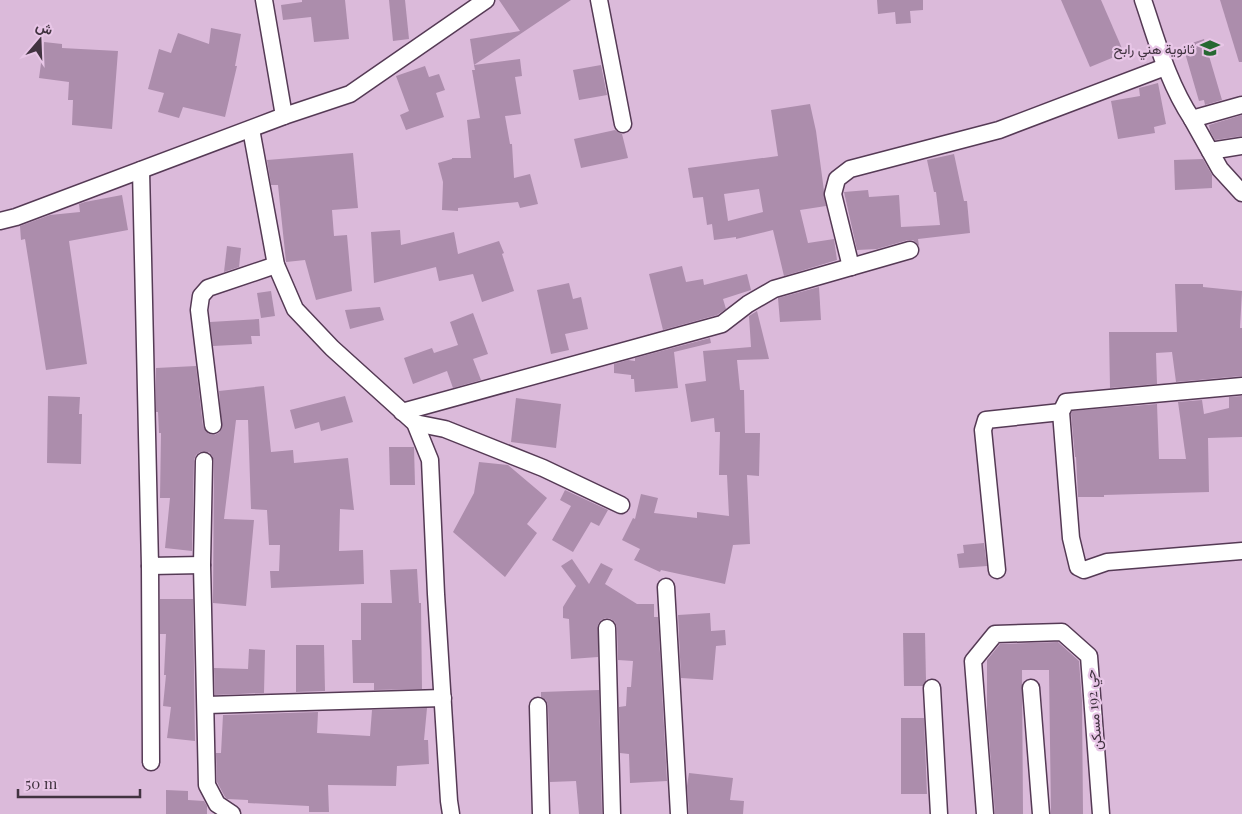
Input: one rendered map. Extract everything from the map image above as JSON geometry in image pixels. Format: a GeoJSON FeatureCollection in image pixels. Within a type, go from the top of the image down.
{"type":"FeatureCollection","features":[{"type":"Feature","properties":{"kind":"street"},"geometry":{"type":"LineString","coordinates":[[264,0],[284,116]]}},
{"type":"Feature","properties":{"kind":"street"},"geometry":{"type":"LineString","coordinates":[[0,221],[16,217],[284,116],[350,94],[486,0]]}},
{"type":"Feature","properties":{"kind":"street"},"geometry":{"type":"LineString","coordinates":[[598,0],[623,124]]}},
{"type":"Feature","properties":{"kind":"street"},"geometry":{"type":"LineString","coordinates":[[1143,0],[1165,67],[1183,106],[1220,169],[1242,193]]}},
{"type":"Feature","properties":{"kind":"street"},"geometry":{"type":"LineString","coordinates":[[851,267],[833,194],[837,179],[850,169],[999,130],[1165,67]]}},
{"type":"Feature","properties":{"kind":"street"},"geometry":{"type":"LineString","coordinates":[[1192,119],[1242,105]]}},
{"type":"Feature","properties":{"kind":"street"},"geometry":{"type":"LineString","coordinates":[[251,129],[276,265],[296,308],[332,348],[415,423],[430,460],[442,698],[451,814]]}},
{"type":"Feature","properties":{"kind":"street"},"geometry":{"type":"LineString","coordinates":[[1210,151],[1242,146]]}},
{"type":"Feature","properties":{"kind":"street"},"geometry":{"type":"LineString","coordinates":[[140,170],[150,566],[152,762]]}},
{"type":"Feature","properties":{"kind":"street"},"geometry":{"type":"LineString","coordinates":[[402,412],[722,324],[748,304],[774,289],[910,250]]}},
{"type":"Feature","properties":{"kind":"street"},"geometry":{"type":"LineString","coordinates":[[213,426],[199,310],[201,296],[208,288],[276,265]]}},
{"type":"Feature","properties":{"kind":"street"},"geometry":{"type":"LineString","coordinates":[[1242,386],[1066,402],[1060,412],[1071,538],[1078,567],[1084,570],[1107,562],[1242,551]]}},
{"type":"Feature","properties":{"kind":"street"},"geometry":{"type":"LineString","coordinates":[[997,570],[983,430],[986,420],[1060,412]]}},
{"type":"Feature","properties":{"kind":"street"},"geometry":{"type":"LineString","coordinates":[[415,423],[454,432],[543,468],[621,506]]}},
{"type":"Feature","properties":{"kind":"street"},"geometry":{"type":"LineString","coordinates":[[204,461],[202,565],[207,785],[217,804],[232,814]]}},
{"type":"Feature","properties":{"kind":"street"},"geometry":{"type":"LineString","coordinates":[[150,566],[202,565]]}},
{"type":"Feature","properties":{"kind":"street"},"geometry":{"type":"LineString","coordinates":[[666,587],[679,814]]}},
{"type":"Feature","properties":{"kind":"street"},"geometry":{"type":"LineString","coordinates":[[607,628],[612,814]]}},
{"type":"Feature","properties":{"kind":"street","name":"حي 192 مسكن"},"geometry":{"type":"LineString","coordinates":[[985,814],[973,661],[995,634],[1062,632],[1089,656],[1101,814]]}},
{"type":"Feature","properties":{"kind":"street"},"geometry":{"type":"LineString","coordinates":[[932,688],[940,814]]}},
{"type":"Feature","properties":{"kind":"street"},"geometry":{"type":"LineString","coordinates":[[1032,688],[1041,814]]}},
{"type":"Feature","properties":{"kind":"street"},"geometry":{"type":"LineString","coordinates":[[206,705],[442,698]]}},
{"type":"Feature","properties":{"kind":"street"},"geometry":{"type":"LineString","coordinates":[[538,706],[541,814]]}},
{"type":"Feature","properties":{"kind":"building"},"geometry":{"type":"Polygon","coordinates":[[[302,0],[345,0],[349,39],[314,42],[311,17],[283,20],[281,5],[302,2],[302,0]]]}},
{"type":"Feature","properties":{"kind":"building"},"geometry":{"type":"Polygon","coordinates":[[[389,0],[405,0],[409,39],[393,41],[389,0]]]}},
{"type":"Feature","properties":{"kind":"building"},"geometry":{"type":"Polygon","coordinates":[[[499,0],[571,0],[474,65],[470,39],[520,31],[499,0]]]}},
{"type":"Feature","properties":{"kind":"building"},"geometry":{"type":"Polygon","coordinates":[[[877,0],[923,0],[923,10],[910,11],[911,23],[896,24],[895,12],[878,14],[877,0]]]}},
{"type":"Feature","properties":{"kind":"building"},"geometry":{"type":"Polygon","coordinates":[[[1061,0],[1101,0],[1124,53],[1090,67],[1061,0]]]}},
{"type":"Feature","properties":{"kind":"building"},"geometry":{"type":"Polygon","coordinates":[[[1220,0],[1242,0],[1242,62],[1239,62],[1220,0]]]}},
{"type":"Feature","properties":{"kind":"building"},"geometry":{"type":"Polygon","coordinates":[[[211,28],[241,34],[235,66],[237,66],[225,117],[183,107],[179,118],[158,112],[164,93],[148,89],[159,49],[171,53],[178,33],[209,44],[211,28]]]}},
{"type":"Feature","properties":{"kind":"building"},"geometry":{"type":"Polygon","coordinates":[[[1204,39],[1222,100],[1205,105],[1204,100],[1199,101],[1183,46],[1204,39]]]}},
{"type":"Feature","properties":{"kind":"building"},"geometry":{"type":"Polygon","coordinates":[[[44,42],[62,44],[62,48],[118,51],[112,129],[72,125],[73,100],[68,100],[69,82],[39,78],[44,42]]]}},
{"type":"Feature","properties":{"kind":"building"},"geometry":{"type":"Polygon","coordinates":[[[520,59],[522,76],[515,77],[521,114],[505,116],[510,144],[512,144],[514,178],[530,174],[538,204],[520,208],[518,202],[458,208],[458,211],[442,210],[443,182],[438,163],[452,158],[471,158],[467,120],[480,118],[472,70],[475,70],[474,65],[520,59]]]}},
{"type":"Feature","properties":{"kind":"building"},"geometry":{"type":"Polygon","coordinates":[[[601,65],[607,95],[579,100],[573,70],[601,65]]]}},
{"type":"Feature","properties":{"kind":"building"},"geometry":{"type":"Polygon","coordinates":[[[425,66],[429,77],[439,74],[445,90],[436,93],[444,117],[406,130],[400,115],[409,111],[396,76],[425,66]]]}},
{"type":"Feature","properties":{"kind":"building"},"geometry":{"type":"Polygon","coordinates":[[[1158,83],[1166,124],[1154,127],[1155,133],[1118,139],[1111,101],[1140,96],[1139,88],[1158,83]]]}},
{"type":"Feature","properties":{"kind":"building"},"geometry":{"type":"Polygon","coordinates":[[[810,104],[816,131],[826,206],[800,210],[808,243],[834,239],[837,260],[784,276],[773,230],[736,239],[736,237],[714,240],[712,224],[707,225],[703,197],[693,198],[688,168],[778,156],[771,110],[810,104]],[[759,189],[724,194],[728,221],[763,212],[759,189]]]}},
{"type":"Feature","properties":{"kind":"building"},"geometry":{"type":"Polygon","coordinates":[[[1242,115],[1242,136],[1215,140],[1209,125],[1242,115]]]}},
{"type":"Feature","properties":{"kind":"building"},"geometry":{"type":"Polygon","coordinates":[[[615,130],[622,134],[628,158],[581,168],[574,139],[615,130]]]}},
{"type":"Feature","properties":{"kind":"building"},"geometry":{"type":"Polygon","coordinates":[[[353,153],[358,208],[332,210],[334,236],[347,235],[352,291],[316,300],[305,260],[286,262],[278,185],[271,185],[267,160],[353,153]]]}},
{"type":"Feature","properties":{"kind":"building"},"geometry":{"type":"Polygon","coordinates":[[[954,154],[964,201],[967,201],[970,233],[918,239],[919,246],[913,240],[908,240],[877,249],[857,250],[844,192],[868,190],[869,197],[899,195],[901,227],[940,225],[936,192],[934,192],[927,160],[954,154]]]}},
{"type":"Feature","properties":{"kind":"building"},"geometry":{"type":"Polygon","coordinates":[[[1203,159],[1212,175],[1212,188],[1175,190],[1174,160],[1203,159]]]}},
{"type":"Feature","properties":{"kind":"building"},"geometry":{"type":"Polygon","coordinates":[[[122,195],[128,230],[69,241],[87,364],[46,370],[25,239],[21,240],[20,226],[50,215],[80,212],[79,204],[85,202],[122,195]]]}},
{"type":"Feature","properties":{"kind":"building"},"geometry":{"type":"Polygon","coordinates":[[[400,230],[401,245],[454,232],[458,254],[499,241],[514,291],[482,302],[473,274],[439,281],[436,267],[374,283],[371,232],[400,230]]]}},
{"type":"Feature","properties":{"kind":"building"},"geometry":{"type":"Polygon","coordinates":[[[227,246],[241,248],[239,267],[224,272],[227,246]]]}},
{"type":"Feature","properties":{"kind":"building"},"geometry":{"type":"Polygon","coordinates":[[[682,266],[686,282],[703,279],[704,285],[747,274],[751,290],[723,299],[726,309],[717,315],[663,330],[649,274],[682,266]]]}},
{"type":"Feature","properties":{"kind":"building"},"geometry":{"type":"Polygon","coordinates":[[[569,283],[573,299],[581,297],[588,329],[565,334],[569,350],[551,354],[537,290],[569,283]]]}},
{"type":"Feature","properties":{"kind":"building"},"geometry":{"type":"Polygon","coordinates":[[[1175,284],[1203,284],[1203,287],[1242,291],[1240,328],[1242,328],[1242,376],[1176,382],[1172,352],[1156,353],[1157,384],[1110,388],[1109,332],[1177,332],[1175,284]]]}},
{"type":"Feature","properties":{"kind":"building"},"geometry":{"type":"Polygon","coordinates":[[[819,287],[821,320],[780,322],[778,298],[819,287]]]}},
{"type":"Feature","properties":{"kind":"building"},"geometry":{"type":"Polygon","coordinates":[[[271,291],[275,316],[261,318],[257,293],[271,291]]]}},
{"type":"Feature","properties":{"kind":"building"},"geometry":{"type":"Polygon","coordinates":[[[380,307],[384,320],[350,329],[345,310],[380,307]]]}},
{"type":"Feature","properties":{"kind":"building"},"geometry":{"type":"Polygon","coordinates":[[[757,311],[769,359],[737,360],[740,390],[744,390],[745,433],[760,433],[759,476],[747,475],[750,544],[733,545],[725,584],[661,570],[660,572],[634,560],[640,549],[622,540],[633,518],[635,519],[641,494],[658,498],[654,513],[697,518],[697,512],[729,516],[727,475],[719,475],[720,432],[715,432],[714,418],[691,422],[685,384],[706,381],[703,351],[751,347],[749,316],[757,311]]]}},
{"type":"Feature","properties":{"kind":"building"},"geometry":{"type":"Polygon","coordinates":[[[473,313],[488,354],[473,359],[481,380],[453,388],[447,371],[413,384],[404,358],[432,348],[434,353],[458,345],[450,322],[473,313]]]}},
{"type":"Feature","properties":{"kind":"building"},"geometry":{"type":"Polygon","coordinates":[[[259,319],[260,336],[251,336],[252,344],[213,346],[210,322],[259,319]]]}},
{"type":"Feature","properties":{"kind":"building"},"geometry":{"type":"Polygon","coordinates":[[[710,338],[711,343],[674,352],[678,388],[635,392],[634,379],[631,379],[631,375],[614,373],[614,364],[628,360],[635,361],[635,358],[710,338]]]}},
{"type":"Feature","properties":{"kind":"building"},"geometry":{"type":"Polygon","coordinates":[[[196,366],[203,426],[209,434],[219,433],[222,428],[219,391],[264,386],[271,452],[293,450],[294,463],[348,458],[354,510],[340,509],[339,551],[363,550],[364,584],[271,588],[270,571],[279,571],[280,545],[269,545],[267,510],[251,509],[248,420],[236,420],[224,519],[254,520],[246,606],[213,603],[214,461],[209,452],[200,452],[194,460],[192,551],[165,548],[170,498],[160,498],[161,433],[159,433],[158,412],[156,412],[156,368],[196,366]]]}},
{"type":"Feature","properties":{"kind":"building"},"geometry":{"type":"Polygon","coordinates":[[[48,396],[80,397],[79,414],[82,414],[81,464],[47,463],[48,396]]]}},
{"type":"Feature","properties":{"kind":"building"},"geometry":{"type":"Polygon","coordinates":[[[345,396],[353,422],[321,431],[319,422],[295,429],[290,410],[345,396]]]}},
{"type":"Feature","properties":{"kind":"building"},"geometry":{"type":"Polygon","coordinates":[[[1242,396],[1242,437],[1208,438],[1209,492],[1078,497],[1072,411],[1157,404],[1159,459],[1186,459],[1178,402],[1202,400],[1204,414],[1229,408],[1229,397],[1242,396]]]}},
{"type":"Feature","properties":{"kind":"building"},"geometry":{"type":"Polygon","coordinates":[[[516,398],[561,404],[556,448],[511,442],[516,398]]]}},
{"type":"Feature","properties":{"kind":"building"},"geometry":{"type":"Polygon","coordinates":[[[389,447],[414,447],[415,485],[390,485],[389,447]]]}},
{"type":"Feature","properties":{"kind":"building"},"geometry":{"type":"Polygon","coordinates":[[[479,462],[508,465],[547,498],[527,524],[537,533],[505,577],[453,532],[474,493],[479,462]]]}},
{"type":"Feature","properties":{"kind":"building"},"geometry":{"type":"Polygon","coordinates":[[[565,490],[608,510],[599,526],[591,522],[573,552],[552,540],[571,506],[560,500],[565,490]]]}},
{"type":"Feature","properties":{"kind":"building"},"geometry":{"type":"Polygon","coordinates":[[[984,543],[987,566],[959,568],[957,554],[964,553],[963,545],[984,543]]]}},
{"type":"Feature","properties":{"kind":"building"},"geometry":{"type":"Polygon","coordinates":[[[572,559],[589,584],[601,563],[613,569],[605,584],[637,604],[654,604],[654,617],[658,617],[667,781],[630,783],[629,754],[620,753],[619,707],[626,706],[627,687],[631,687],[633,661],[618,660],[617,628],[615,622],[606,618],[598,624],[598,657],[571,659],[569,619],[563,618],[563,607],[576,586],[561,566],[572,559]]]}},
{"type":"Feature","properties":{"kind":"building"},"geometry":{"type":"Polygon","coordinates":[[[417,569],[419,603],[421,603],[422,689],[374,690],[374,683],[353,683],[352,640],[361,640],[361,603],[392,603],[390,570],[417,569]]]}},
{"type":"Feature","properties":{"kind":"building"},"geometry":{"type":"Polygon","coordinates":[[[160,599],[193,599],[195,741],[167,738],[171,707],[163,706],[166,675],[164,675],[166,634],[160,634],[160,599]]]}},
{"type":"Feature","properties":{"kind":"building"},"geometry":{"type":"Polygon","coordinates":[[[710,613],[711,631],[725,630],[726,645],[716,646],[713,680],[681,678],[678,615],[710,613]]]}},
{"type":"Feature","properties":{"kind":"building"},"geometry":{"type":"Polygon","coordinates":[[[903,633],[925,633],[926,681],[923,686],[904,686],[903,633]]]}},
{"type":"Feature","properties":{"kind":"building"},"geometry":{"type":"Polygon","coordinates":[[[1058,642],[1079,661],[1082,701],[1083,814],[1051,814],[1049,670],[1022,670],[1023,814],[995,814],[987,713],[987,660],[1000,644],[1058,642]]]}},
{"type":"Feature","properties":{"kind":"building"},"geometry":{"type":"Polygon","coordinates":[[[296,645],[324,645],[325,691],[296,692],[296,645]]]}},
{"type":"Feature","properties":{"kind":"building"},"geometry":{"type":"Polygon","coordinates":[[[249,649],[265,650],[264,693],[215,695],[214,668],[248,669],[249,649]]]}},
{"type":"Feature","properties":{"kind":"building"},"geometry":{"type":"Polygon","coordinates":[[[599,690],[602,814],[579,814],[576,781],[550,782],[548,706],[546,700],[541,697],[541,692],[599,690]]]}},
{"type":"Feature","properties":{"kind":"building"},"geometry":{"type":"Polygon","coordinates":[[[427,708],[424,740],[428,740],[429,764],[397,766],[396,786],[328,785],[329,812],[309,812],[309,806],[248,803],[248,800],[227,799],[217,782],[216,753],[221,753],[223,715],[318,712],[317,733],[370,736],[372,710],[427,708]]]}},
{"type":"Feature","properties":{"kind":"building"},"geometry":{"type":"Polygon","coordinates":[[[901,718],[924,718],[927,794],[901,794],[901,718]]]}},
{"type":"Feature","properties":{"kind":"building"},"geometry":{"type":"Polygon","coordinates":[[[689,773],[733,778],[730,800],[744,801],[743,814],[689,814],[687,786],[689,773]]]}},
{"type":"Feature","properties":{"kind":"building"},"geometry":{"type":"Polygon","coordinates":[[[166,790],[188,791],[188,800],[204,801],[207,806],[207,814],[166,814],[166,790]]]}},
{"type":"Feature","properties":{"kind":"place","name":"ثانوية هني رابح"},"geometry":{"type":"Point","coordinates":[1210,48]}}]}
